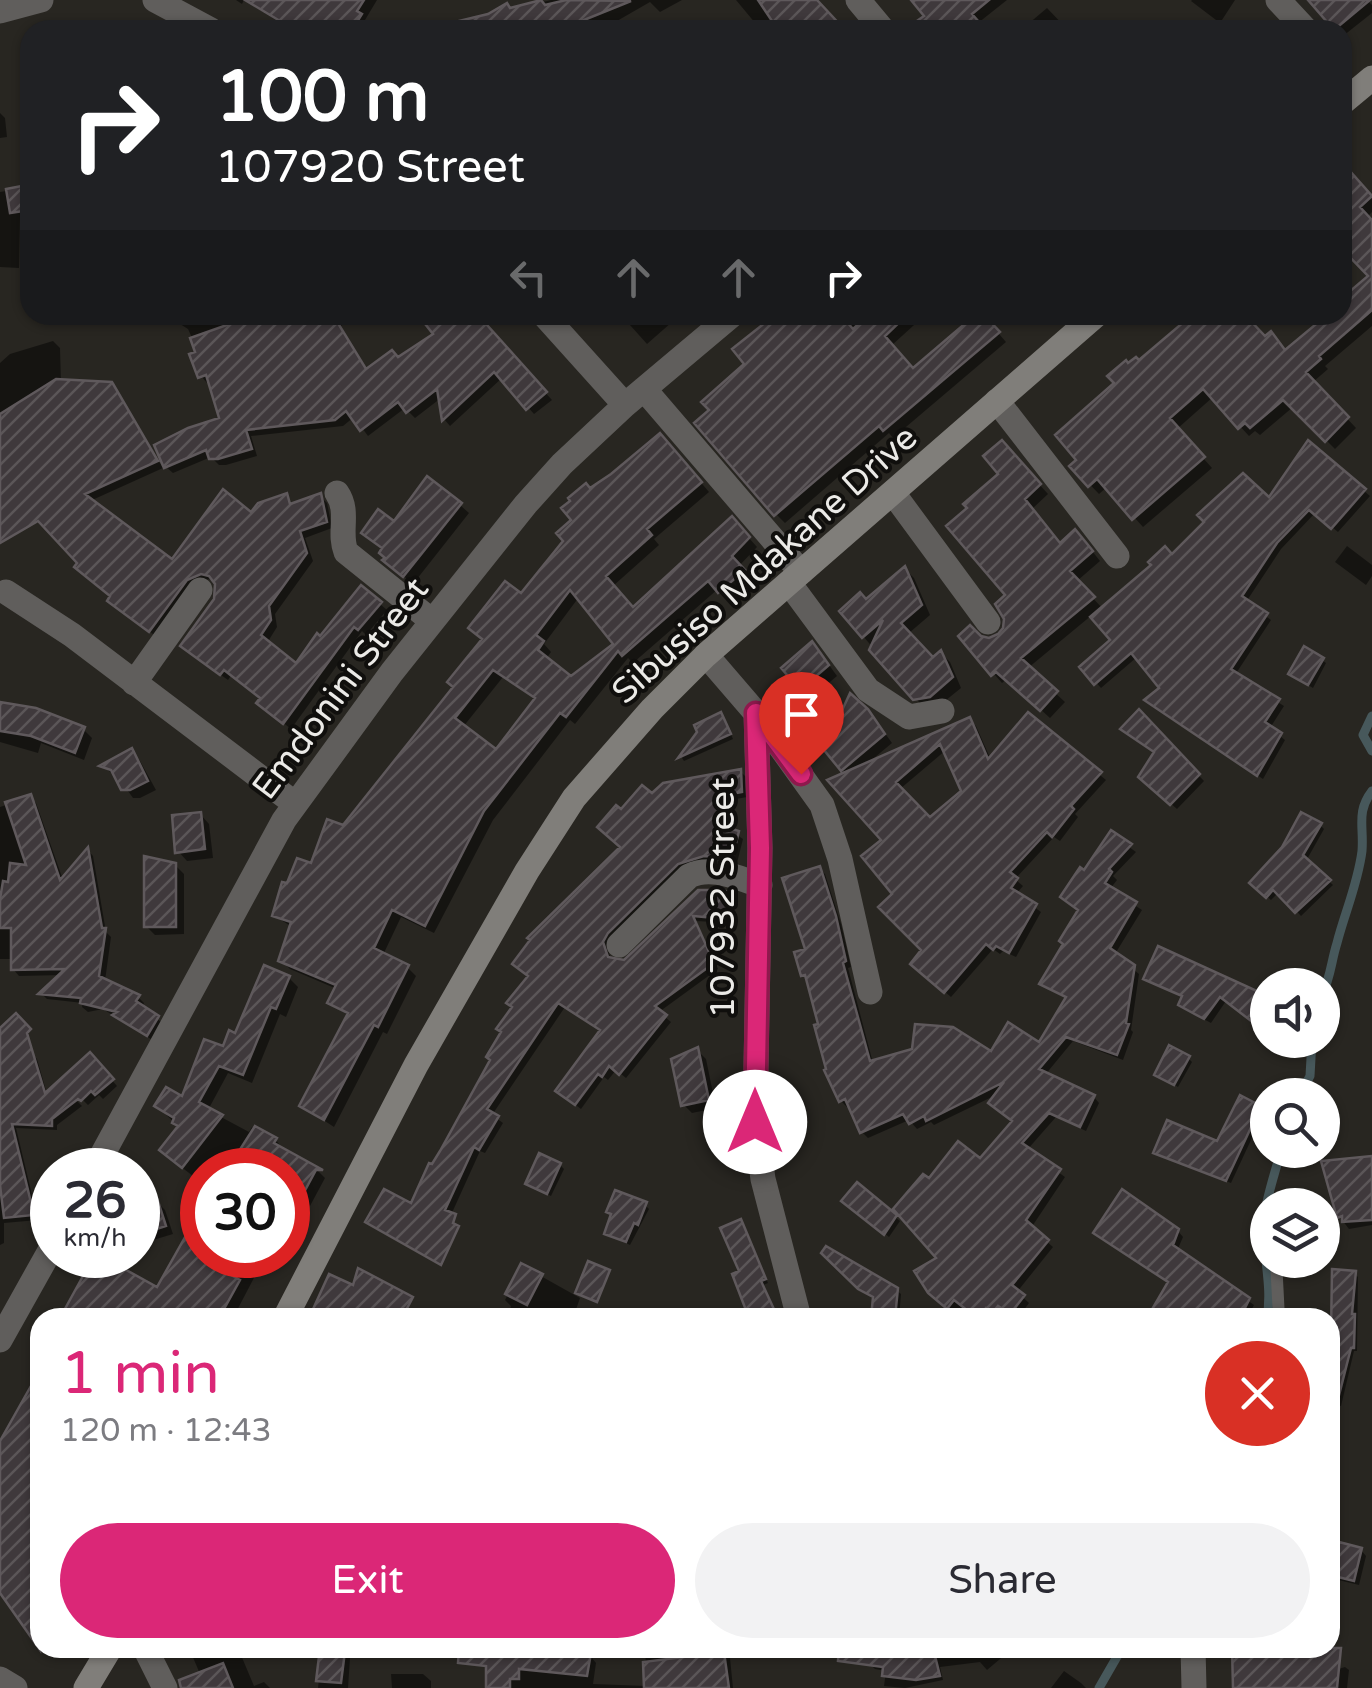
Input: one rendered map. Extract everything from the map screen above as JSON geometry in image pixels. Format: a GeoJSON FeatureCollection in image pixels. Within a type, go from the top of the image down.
{"type":"FeatureCollection","features":[{"type":"Feature","properties":{"kind":"street"},"geometry":{"type":"LineString","coordinates":[[0,11],[41,0]]}},
{"type":"Feature","properties":{"kind":"street"},"geometry":{"type":"LineString","coordinates":[[156,0],[193,20]]}},
{"type":"Feature","properties":{"kind":"street"},"geometry":{"type":"LineString","coordinates":[[858,0],[875,20]]}},
{"type":"Feature","properties":{"kind":"street"},"geometry":{"type":"LineString","coordinates":[[1278,0],[1297,20]]}},
{"type":"Feature","properties":{"kind":"street"},"geometry":{"type":"LineString","coordinates":[[1352,95],[1372,78]]}},
{"type":"Feature","properties":{"kind":"street"},"geometry":{"type":"LineString","coordinates":[[555,325],[634,397],[795,577],[868,690],[909,717],[942,711]]}},
{"type":"Feature","properties":{"kind":"street","name":"Emdonini Street"},"geometry":{"type":"LineString","coordinates":[[106,1148],[294,803],[526,504],[562,464],[634,397],[720,325]]}},
{"type":"Feature","properties":{"kind":"street","name":"Sibusiso Mdakane Drive"},"geometry":{"type":"LineString","coordinates":[[289,1308],[416,1065],[527,871],[585,785],[706,655],[1084,325]]}},
{"type":"Feature","properties":{"kind":"street"},"geometry":{"type":"LineString","coordinates":[[997,401],[1116,556]]}},
{"type":"Feature","properties":{"kind":"street"},"geometry":{"type":"LineString","coordinates":[[892,492],[988,622]]}},
{"type":"Feature","properties":{"kind":"street"},"geometry":{"type":"LineString","coordinates":[[337,494],[343,502],[342,542],[346,552],[432,621]]}},
{"type":"Feature","properties":{"kind":"street"},"geometry":{"type":"LineString","coordinates":[[134,682],[200,590]]}},
{"type":"Feature","properties":{"kind":"street"},"geometry":{"type":"LineString","coordinates":[[6,592],[134,682],[294,803]]}},
{"type":"Feature","properties":{"kind":"street"},"geometry":{"type":"LineString","coordinates":[[706,655],[756,713],[811,788],[827,817],[870,992]]}},
{"type":"Feature","properties":{"kind":"street","name":"107932 Street"},"geometry":{"type":"LineString","coordinates":[[756,713],[760,885],[755,1122],[763,1179],[796,1308]]}},
{"type":"Feature","properties":{"kind":"street"},"geometry":{"type":"LineString","coordinates":[[619,945],[690,876],[700,871],[714,871],[760,885]]}},
{"type":"Feature","properties":{"kind":"street"},"geometry":{"type":"LineString","coordinates":[[0,1340],[35,1278]]}},
{"type":"Feature","properties":{"kind":"street"},"geometry":{"type":"LineString","coordinates":[[86,1688],[104,1658]]}},
{"type":"Feature","properties":{"kind":"street"},"geometry":{"type":"LineString","coordinates":[[149,1658],[165,1688]]}},
{"type":"Feature","properties":{"kind":"street"},"geometry":{"type":"LineString","coordinates":[[1193,1658],[1194,1688]]}},
{"type":"Feature","properties":{"kind":"street"},"geometry":{"type":"LineString","coordinates":[[0,1679],[15,1688]]}},
{"type":"Feature","properties":{"kind":"lane"},"geometry":{"type":"LineString","coordinates":[[1277,1278],[1278,1308]]}},
{"type":"Feature","properties":{"kind":"building"},"geometry":{"type":"Polygon","coordinates":[[[245,0],[364,0],[357,11],[362,14],[358,20],[278,20],[245,0]]]}},
{"type":"Feature","properties":{"kind":"building"},"geometry":{"type":"Polygon","coordinates":[[[541,0],[545,5],[566,0],[631,1],[584,20],[463,20],[488,14],[507,3],[510,8],[541,0]]]}},
{"type":"Feature","properties":{"kind":"building"},"geometry":{"type":"Polygon","coordinates":[[[758,0],[817,0],[836,20],[771,20],[758,0]]]}},
{"type":"Feature","properties":{"kind":"building"},"geometry":{"type":"Polygon","coordinates":[[[911,0],[989,0],[972,14],[977,20],[918,20],[924,16],[911,0]]]}},
{"type":"Feature","properties":{"kind":"building"},"geometry":{"type":"Polygon","coordinates":[[[1308,0],[1370,0],[1346,20],[1325,20],[1308,0]]]}},
{"type":"Feature","properties":{"kind":"building"},"geometry":{"type":"Polygon","coordinates":[[[1352,173],[1372,196],[1360,207],[1372,220],[1372,310],[1306,372],[1349,417],[1325,442],[1283,400],[1250,428],[1245,423],[1238,429],[1203,389],[1170,418],[1205,457],[1132,520],[1097,479],[1088,487],[1069,466],[1076,460],[1055,435],[1114,383],[1107,376],[1126,360],[1139,360],[1180,325],[1255,325],[1265,336],[1271,331],[1285,350],[1315,325],[1352,325],[1352,290],[1368,276],[1352,259],[1352,173]]]}},
{"type":"Feature","properties":{"kind":"building"},"geometry":{"type":"Polygon","coordinates":[[[20,186],[20,212],[10,213],[6,189],[20,186]]]}},
{"type":"Feature","properties":{"kind":"building"},"geometry":{"type":"Polygon","coordinates":[[[227,325],[339,325],[366,369],[392,350],[398,357],[433,334],[426,325],[487,325],[547,392],[526,410],[494,372],[442,421],[437,389],[406,413],[398,402],[360,431],[346,411],[335,420],[246,430],[252,449],[218,459],[209,459],[206,450],[164,468],[154,445],[219,418],[206,375],[198,378],[189,354],[195,352],[190,338],[227,325]]]}},
{"type":"Feature","properties":{"kind":"building"},"geometry":{"type":"Polygon","coordinates":[[[762,325],[850,325],[853,329],[857,325],[897,325],[885,336],[913,368],[963,325],[993,325],[1000,332],[883,431],[879,426],[774,516],[694,423],[709,410],[701,402],[744,364],[732,349],[762,325]]]}},
{"type":"Feature","properties":{"kind":"building"},"geometry":{"type":"Polygon","coordinates":[[[56,379],[112,382],[158,461],[85,494],[172,559],[223,489],[251,512],[258,503],[287,493],[290,504],[321,493],[327,522],[300,531],[307,553],[269,606],[271,620],[261,635],[296,663],[317,633],[320,636],[361,585],[382,602],[358,630],[354,627],[283,724],[256,703],[260,698],[224,670],[220,675],[180,646],[214,599],[215,584],[209,576],[201,574],[187,580],[149,632],[107,601],[110,596],[74,567],[77,563],[38,521],[0,543],[0,414],[56,379]]]}},
{"type":"Feature","properties":{"kind":"building"},"geometry":{"type":"Polygon","coordinates":[[[660,433],[702,482],[647,529],[652,535],[606,576],[633,607],[732,516],[750,537],[732,556],[745,570],[718,593],[708,581],[622,656],[618,651],[566,717],[560,713],[484,811],[425,926],[392,910],[374,948],[409,965],[324,1120],[299,1106],[348,1013],[327,1003],[336,985],[278,961],[291,922],[272,916],[282,882],[287,883],[297,858],[311,863],[327,819],[343,825],[453,687],[447,682],[482,639],[468,628],[505,581],[521,593],[563,541],[556,533],[571,520],[561,508],[570,501],[568,498],[586,483],[590,488],[660,433]],[[570,590],[536,635],[544,641],[538,650],[571,676],[613,644],[570,590]],[[493,670],[455,718],[496,749],[535,698],[493,670]]]}},
{"type":"Feature","properties":{"kind":"building"},"geometry":{"type":"Polygon","coordinates":[[[1002,440],[1041,484],[1025,499],[1060,543],[1075,529],[1093,551],[1070,571],[1095,597],[1021,658],[1058,691],[1040,711],[996,672],[991,676],[958,636],[970,625],[989,638],[1003,628],[1004,619],[995,604],[1005,595],[946,526],[967,508],[963,504],[998,474],[983,456],[1002,440]]]}},
{"type":"Feature","properties":{"kind":"building"},"geometry":{"type":"Polygon","coordinates":[[[1308,440],[1366,489],[1331,529],[1309,510],[1277,543],[1242,596],[1268,613],[1231,669],[1280,699],[1265,722],[1282,733],[1257,776],[1144,700],[1159,688],[1131,653],[1094,685],[1079,667],[1110,640],[1090,617],[1151,565],[1148,562],[1165,546],[1172,554],[1204,522],[1197,515],[1243,473],[1269,497],[1308,440]]]}},
{"type":"Feature","properties":{"kind":"building"},"geometry":{"type":"Polygon","coordinates":[[[427,476],[462,503],[403,577],[382,560],[382,548],[361,533],[378,509],[394,521],[427,476]]]}},
{"type":"Feature","properties":{"kind":"building"},"geometry":{"type":"Polygon","coordinates":[[[905,566],[922,605],[901,623],[933,657],[941,650],[953,677],[930,697],[913,700],[869,650],[883,620],[862,638],[839,611],[860,592],[866,599],[905,566]]]}},
{"type":"Feature","properties":{"kind":"building"},"geometry":{"type":"Polygon","coordinates":[[[812,641],[829,665],[800,690],[781,668],[812,641]]]}},
{"type":"Feature","properties":{"kind":"building"},"geometry":{"type":"Polygon","coordinates":[[[1304,646],[1324,658],[1308,685],[1288,674],[1304,646]]]}},
{"type":"Feature","properties":{"kind":"building"},"geometry":{"type":"Polygon","coordinates":[[[850,693],[868,709],[885,734],[841,771],[824,750],[850,693]]]}},
{"type":"Feature","properties":{"kind":"building"},"geometry":{"type":"Polygon","coordinates":[[[0,702],[36,708],[85,727],[75,753],[31,736],[0,731],[0,702]]]}},
{"type":"Feature","properties":{"kind":"building"},"geometry":{"type":"Polygon","coordinates":[[[1139,709],[1200,774],[1170,805],[1138,777],[1154,752],[1120,729],[1139,709]]]}},
{"type":"Feature","properties":{"kind":"building"},"geometry":{"type":"Polygon","coordinates":[[[721,712],[731,734],[678,758],[697,732],[694,725],[721,712]]]}},
{"type":"Feature","properties":{"kind":"building"},"geometry":{"type":"Polygon","coordinates":[[[1028,712],[1102,772],[1071,806],[1074,809],[1052,837],[1047,832],[1010,872],[1018,878],[1011,888],[1037,904],[1009,953],[996,946],[993,950],[986,944],[944,993],[910,964],[921,950],[878,907],[892,894],[861,856],[881,840],[827,780],[970,717],[988,759],[1028,712]],[[940,744],[896,782],[930,817],[961,791],[940,744]]]}},
{"type":"Feature","properties":{"kind":"building"},"geometry":{"type":"Polygon","coordinates":[[[132,748],[148,781],[121,790],[111,770],[99,766],[132,748]]]}},
{"type":"Feature","properties":{"kind":"building"},"geometry":{"type":"Polygon","coordinates":[[[741,769],[742,792],[731,794],[726,827],[739,831],[732,859],[704,856],[678,864],[603,942],[608,957],[624,960],[698,890],[721,890],[730,892],[725,919],[693,916],[714,963],[655,1006],[667,1015],[619,1075],[609,1066],[602,1077],[598,1074],[575,1105],[555,1091],[600,1030],[558,1003],[487,1109],[499,1116],[479,1150],[474,1147],[445,1210],[456,1214],[453,1223],[459,1226],[441,1265],[365,1222],[384,1189],[411,1203],[429,1163],[440,1151],[490,1060],[486,1057],[501,1032],[496,1029],[512,1007],[506,1003],[528,976],[512,964],[530,940],[527,938],[620,847],[597,827],[616,805],[621,809],[642,785],[652,793],[663,783],[741,769]]]}},
{"type":"Feature","properties":{"kind":"building"},"geometry":{"type":"Polygon","coordinates":[[[31,794],[60,880],[88,847],[102,928],[106,928],[99,976],[140,995],[136,1001],[159,1016],[147,1036],[112,1015],[117,1012],[80,1003],[81,998],[38,994],[65,969],[11,970],[11,928],[0,928],[0,899],[3,881],[8,882],[10,863],[26,865],[5,802],[31,794]]]}},
{"type":"Feature","properties":{"kind":"building"},"geometry":{"type":"Polygon","coordinates":[[[201,812],[205,849],[175,853],[172,815],[201,812]]]}},
{"type":"Feature","properties":{"kind":"building"},"geometry":{"type":"Polygon","coordinates":[[[1301,812],[1322,823],[1303,855],[1331,880],[1295,913],[1273,890],[1266,898],[1249,883],[1282,847],[1301,812]]]}},
{"type":"Feature","properties":{"kind":"building"},"geometry":{"type":"Polygon","coordinates":[[[1111,830],[1132,844],[1109,869],[1112,872],[1105,883],[1137,902],[1110,948],[1135,965],[1126,1023],[1129,1024],[1117,1055],[1066,1037],[1039,1069],[1095,1095],[1080,1127],[1049,1113],[1022,1143],[1061,1169],[1026,1220],[1049,1240],[1012,1285],[1025,1295],[1015,1308],[964,1308],[954,1300],[946,1308],[928,1293],[914,1271],[936,1258],[893,1209],[923,1174],[929,1178],[958,1141],[980,1158],[1012,1121],[988,1103],[1004,1082],[926,1121],[924,1116],[909,1124],[903,1114],[860,1133],[845,1099],[839,1102],[824,1070],[814,1025],[818,1024],[805,975],[801,976],[794,952],[805,949],[782,878],[820,866],[836,916],[846,961],[843,963],[870,1061],[912,1049],[915,1024],[953,1027],[991,1051],[1008,1022],[1039,1042],[1066,997],[1039,984],[1078,910],[1060,897],[1080,867],[1084,870],[1111,830]]]}},
{"type":"Feature","properties":{"kind":"building"},"geometry":{"type":"Polygon","coordinates":[[[144,856],[176,863],[176,927],[144,927],[144,856]]]}},
{"type":"Feature","properties":{"kind":"building"},"geometry":{"type":"Polygon","coordinates":[[[1158,946],[1250,988],[1250,1020],[1220,997],[1204,1019],[1178,1005],[1182,996],[1143,979],[1158,946]]]}},
{"type":"Feature","properties":{"kind":"building"},"geometry":{"type":"Polygon","coordinates":[[[264,965],[290,976],[276,1009],[271,1007],[243,1075],[219,1066],[199,1102],[223,1115],[197,1148],[180,1148],[180,1166],[160,1151],[178,1126],[172,1123],[174,1118],[154,1106],[166,1087],[182,1096],[204,1039],[223,1046],[229,1030],[235,1033],[264,965]]]}},
{"type":"Feature","properties":{"kind":"building"},"geometry":{"type":"Polygon","coordinates":[[[16,1013],[31,1029],[27,1033],[45,1093],[90,1052],[114,1079],[95,1095],[91,1091],[81,1101],[78,1099],[52,1119],[52,1126],[12,1124],[30,1198],[30,1215],[4,1218],[0,1185],[0,1028],[16,1013]]]}},
{"type":"Feature","properties":{"kind":"building"},"geometry":{"type":"Polygon","coordinates":[[[1169,1045],[1190,1056],[1174,1085],[1154,1075],[1169,1045]]]}},
{"type":"Feature","properties":{"kind":"building"},"geometry":{"type":"Polygon","coordinates":[[[698,1047],[709,1100],[681,1106],[671,1059],[698,1047]]]}},
{"type":"Feature","properties":{"kind":"building"},"geometry":{"type":"Polygon","coordinates":[[[1240,1095],[1250,1100],[1250,1130],[1226,1181],[1153,1153],[1167,1120],[1217,1141],[1240,1095]]]}},
{"type":"Feature","properties":{"kind":"building"},"geometry":{"type":"Polygon","coordinates":[[[255,1126],[277,1138],[274,1143],[283,1148],[241,1148],[255,1126]]]}},
{"type":"Feature","properties":{"kind":"building"},"geometry":{"type":"Polygon","coordinates":[[[539,1153],[561,1163],[547,1194],[525,1184],[539,1153]]]}},
{"type":"Feature","properties":{"kind":"building"},"geometry":{"type":"Polygon","coordinates":[[[1372,1156],[1372,1220],[1342,1222],[1340,1188],[1329,1188],[1323,1168],[1340,1168],[1340,1159],[1372,1156]]]}},
{"type":"Feature","properties":{"kind":"building"},"geometry":{"type":"Polygon","coordinates":[[[310,1163],[323,1170],[316,1170],[310,1181],[310,1163]]]}},
{"type":"Feature","properties":{"kind":"building"},"geometry":{"type":"Polygon","coordinates":[[[857,1182],[897,1215],[884,1235],[841,1201],[857,1182]]]}},
{"type":"Feature","properties":{"kind":"building"},"geometry":{"type":"Polygon","coordinates":[[[1122,1189],[1179,1229],[1173,1245],[1250,1298],[1245,1308],[1153,1308],[1168,1282],[1093,1233],[1122,1189]]]}},
{"type":"Feature","properties":{"kind":"building"},"geometry":{"type":"Polygon","coordinates":[[[615,1190],[647,1202],[626,1242],[604,1234],[611,1214],[606,1212],[615,1190]]]}},
{"type":"Feature","properties":{"kind":"building"},"geometry":{"type":"Polygon","coordinates":[[[741,1219],[773,1308],[745,1308],[732,1274],[739,1271],[720,1228],[741,1219]]]}},
{"type":"Feature","properties":{"kind":"building"},"geometry":{"type":"Polygon","coordinates":[[[180,1246],[180,1278],[240,1280],[225,1308],[65,1308],[82,1278],[141,1278],[157,1287],[180,1246]]]}},
{"type":"Feature","properties":{"kind":"building"},"geometry":{"type":"Polygon","coordinates":[[[826,1246],[898,1288],[896,1308],[872,1308],[873,1297],[858,1289],[821,1253],[826,1246]]]}},
{"type":"Feature","properties":{"kind":"building"},"geometry":{"type":"Polygon","coordinates":[[[588,1261],[610,1270],[597,1302],[575,1293],[588,1261]]]}},
{"type":"Feature","properties":{"kind":"building"},"geometry":{"type":"Polygon","coordinates":[[[521,1263],[543,1274],[527,1305],[505,1294],[521,1263]]]}},
{"type":"Feature","properties":{"kind":"building"},"geometry":{"type":"Polygon","coordinates":[[[358,1268],[413,1297],[407,1308],[314,1308],[329,1274],[353,1285],[358,1268]]]}},
{"type":"Feature","properties":{"kind":"building"},"geometry":{"type":"Polygon","coordinates":[[[1340,1270],[1356,1271],[1354,1348],[1340,1391],[1340,1308],[1331,1308],[1332,1278],[1340,1278],[1340,1270]]]}},
{"type":"Feature","properties":{"kind":"building"},"geometry":{"type":"Polygon","coordinates":[[[30,1388],[30,1636],[0,1593],[0,1441],[30,1388]]]}},
{"type":"Feature","properties":{"kind":"building"},"geometry":{"type":"Polygon","coordinates":[[[1340,1542],[1362,1548],[1354,1581],[1340,1578],[1340,1542]]]}},
{"type":"Feature","properties":{"kind":"building"},"geometry":{"type":"Polygon","coordinates":[[[319,1658],[344,1658],[341,1683],[316,1681],[319,1658]]]}},
{"type":"Feature","properties":{"kind":"building"},"geometry":{"type":"Polygon","coordinates":[[[458,1658],[590,1658],[587,1676],[519,1669],[519,1679],[510,1679],[510,1688],[486,1688],[486,1666],[458,1663],[458,1658]]]}},
{"type":"Feature","properties":{"kind":"building"},"geometry":{"type":"Polygon","coordinates":[[[725,1658],[729,1688],[644,1688],[643,1662],[725,1658]]]}},
{"type":"Feature","properties":{"kind":"building"},"geometry":{"type":"Polygon","coordinates":[[[936,1658],[940,1676],[916,1680],[882,1676],[883,1667],[838,1661],[936,1658]]]}},
{"type":"Feature","properties":{"kind":"building"},"geometry":{"type":"Polygon","coordinates":[[[1232,1658],[1340,1658],[1337,1688],[1233,1688],[1232,1658]]]}},
{"type":"Feature","properties":{"kind":"building"},"geometry":{"type":"Polygon","coordinates":[[[223,1663],[233,1688],[181,1688],[179,1680],[223,1663]]]}},
{"type":"Feature","properties":{"kind":"waterway"},"geometry":{"type":"LineString","coordinates":[[1372,716],[1363,735],[1372,751]]}},
{"type":"Feature","properties":{"kind":"waterway"},"geometry":{"type":"LineString","coordinates":[[1331,968],[1358,875],[1362,813],[1372,791]]}},
{"type":"Feature","properties":{"kind":"waterway"},"geometry":{"type":"LineString","coordinates":[[1309,1078],[1311,1058]]}},
{"type":"Feature","properties":{"kind":"waterway"},"geometry":{"type":"LineString","coordinates":[[1268,1308],[1264,1226],[1276,1168]]}},
{"type":"Feature","properties":{"kind":"waterway"},"geometry":{"type":"LineString","coordinates":[[1099,1688],[1116,1658]]}},
{"type":"Feature","properties":{"kind":"route"},"geometry":{"type":"LineString","coordinates":[[755,1122],[760,848],[756,713],[801,774]]}}]}
